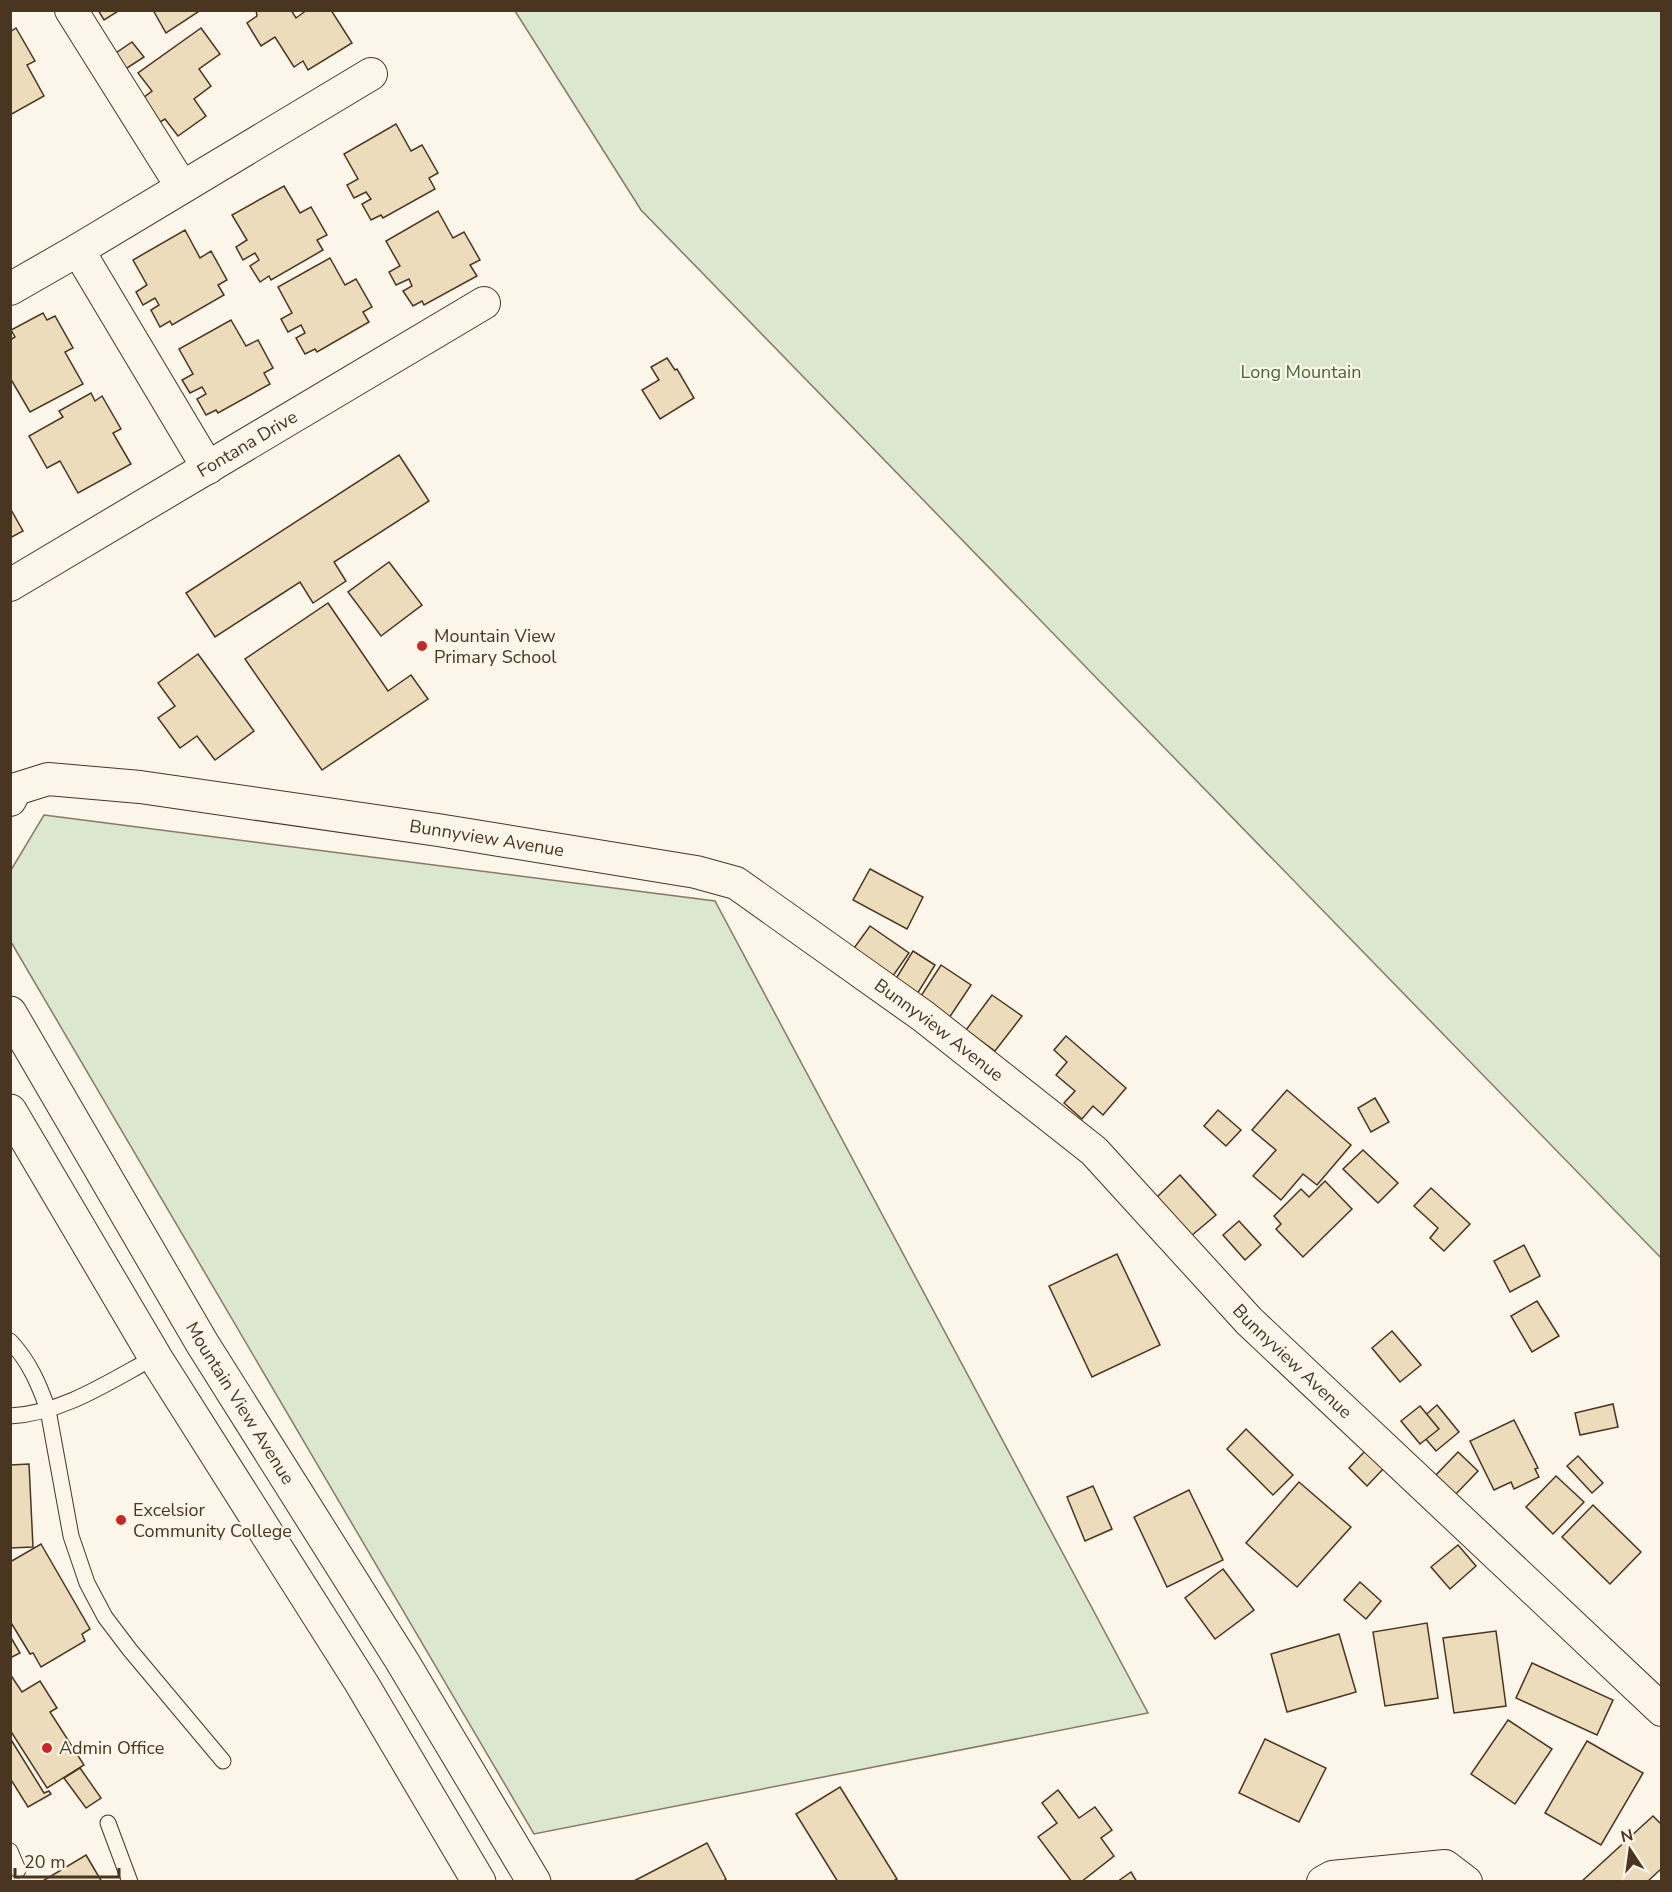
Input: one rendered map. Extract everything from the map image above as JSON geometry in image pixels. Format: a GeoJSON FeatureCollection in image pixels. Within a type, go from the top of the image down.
{"type":"FeatureCollection","features":[{"type":"Feature","properties":{"kind":"main road","name":"Mountain View Avenue"},"geometry":{"type":"LineString","coordinates":[[10,1013],[202,1343],[402,1661],[534,1881]]}},
{"type":"Feature","properties":{"kind":"main road"},"geometry":{"type":"LineString","coordinates":[[10,1112],[155,1357],[362,1684],[478,1881]]}},
{"type":"Feature","properties":{"kind":"street"},"geometry":{"type":"LineString","coordinates":[[71,10],[182,187]]}},
{"type":"Feature","properties":{"kind":"street"},"geometry":{"type":"LineString","coordinates":[[10,289],[371,74]]}},
{"type":"Feature","properties":{"kind":"street"},"geometry":{"type":"LineString","coordinates":[[78,250],[208,468]]}},
{"type":"Feature","properties":{"kind":"street","name":"Fontana Drive"},"geometry":{"type":"LineString","coordinates":[[10,585],[484,303]]}},
{"type":"Feature","properties":{"kind":"street","name":"Bunnyview Avenue"},"geometry":{"type":"LineString","coordinates":[[10,800],[16,789],[48,779],[140,787],[438,830],[696,872],[736,884],[923,1016],[1094,1152],[1249,1321],[1662,1710]]}},
{"type":"Feature","properties":{"kind":"street"},"geometry":{"type":"LineString","coordinates":[[1323,1881],[1332,1877],[1445,1866],[1466,1881]]}},
{"type":"Feature","properties":{"kind":"lane"},"geometry":{"type":"LineString","coordinates":[[10,1341],[25,1356],[42,1391],[48,1410],[71,1536],[87,1583],[105,1617],[130,1650],[223,1761]]}},
{"type":"Feature","properties":{"kind":"lane"},"geometry":{"type":"LineString","coordinates":[[10,1416],[48,1410],[81,1396],[155,1357]]}},
{"type":"Feature","properties":{"kind":"lane"},"geometry":{"type":"LineString","coordinates":[[108,1823],[130,1881]]}},
{"type":"Feature","properties":{"kind":"lane"},"geometry":{"type":"LineString","coordinates":[[10,1851],[18,1870]]}},
{"type":"Feature","properties":{"kind":"green space","name":"Long Mountain"},"geometry":{"type":"Polygon","coordinates":[[[515,11],[1661,11],[1661,1258],[641,210],[515,11]]]}},
{"type":"Feature","properties":{"kind":"green space"},"geometry":{"type":"Polygon","coordinates":[[[44,815],[715,901],[1148,1713],[534,1834],[11,942],[11,870],[44,815]]]}},
{"type":"Feature","properties":{"kind":"building"},"geometry":{"type":"Polygon","coordinates":[[[98,10],[120,10],[104,20],[98,10]]]}},
{"type":"Feature","properties":{"kind":"building"},"geometry":{"type":"Polygon","coordinates":[[[153,10],[201,10],[166,33],[153,10]]]}},
{"type":"Feature","properties":{"kind":"building"},"geometry":{"type":"Polygon","coordinates":[[[256,10],[291,10],[296,18],[307,10],[331,10],[352,43],[308,70],[303,61],[294,67],[275,37],[261,46],[247,23],[257,16],[256,10]]]}},
{"type":"Feature","properties":{"kind":"building"},"geometry":{"type":"Polygon","coordinates":[[[16,28],[35,61],[27,65],[44,96],[10,115],[10,32],[16,28]]]}},
{"type":"Feature","properties":{"kind":"building"},"geometry":{"type":"Polygon","coordinates":[[[201,28],[220,54],[199,69],[211,86],[194,99],[206,116],[178,136],[165,119],[160,122],[143,98],[152,91],[138,73],[201,28]]]}},
{"type":"Feature","properties":{"kind":"building"},"geometry":{"type":"Polygon","coordinates":[[[132,42],[144,57],[124,70],[113,55],[132,42]]]}},
{"type":"Feature","properties":{"kind":"building"},"geometry":{"type":"Polygon","coordinates":[[[396,124],[411,151],[422,145],[438,173],[429,178],[435,189],[383,218],[381,215],[371,220],[362,204],[371,199],[366,192],[354,198],[347,185],[358,179],[344,154],[396,124]]]}},
{"type":"Feature","properties":{"kind":"building"},"geometry":{"type":"Polygon","coordinates":[[[284,186],[300,213],[311,207],[327,235],[317,240],[323,250],[271,280],[269,276],[260,282],[250,266],[259,260],[255,253],[243,260],[236,247],[247,240],[232,215],[284,186]]]}},
{"type":"Feature","properties":{"kind":"building"},"geometry":{"type":"Polygon","coordinates":[[[438,211],[453,238],[464,232],[480,260],[470,265],[477,276],[424,305],[422,301],[413,306],[403,291],[412,286],[409,279],[396,285],[389,272],[400,266],[386,241],[438,211]]]}},
{"type":"Feature","properties":{"kind":"building"},"geometry":{"type":"Polygon","coordinates":[[[185,230],[200,258],[211,251],[227,280],[218,285],[224,295],[172,325],[170,321],[160,327],[151,310],[159,305],[155,298],[143,305],[136,292],[147,285],[133,260],[185,230]]]}},
{"type":"Feature","properties":{"kind":"building"},"geometry":{"type":"Polygon","coordinates":[[[330,258],[345,285],[356,279],[372,307],[363,312],[369,322],[317,352],[315,349],[305,354],[296,338],[305,333],[301,325],[288,332],[281,319],[292,313],[278,287],[330,258]]]}},
{"type":"Feature","properties":{"kind":"building"},"geometry":{"type":"Polygon","coordinates":[[[43,313],[47,320],[55,316],[73,348],[65,352],[83,384],[30,412],[12,381],[10,382],[10,340],[15,337],[11,330],[43,313]]]}},
{"type":"Feature","properties":{"kind":"building"},"geometry":{"type":"Polygon","coordinates":[[[231,320],[246,346],[258,340],[273,368],[264,373],[270,384],[218,413],[216,410],[206,415],[197,399],[206,394],[202,387],[190,393],[182,380],[193,374],[179,349],[231,320]]]}},
{"type":"Feature","properties":{"kind":"building"},"geometry":{"type":"Polygon","coordinates":[[[667,358],[675,370],[677,369],[694,398],[660,419],[642,390],[659,380],[651,367],[667,358]]]}},
{"type":"Feature","properties":{"kind":"building"},"geometry":{"type":"Polygon","coordinates":[[[91,393],[95,401],[102,396],[121,429],[113,433],[131,464],[78,493],[60,461],[47,468],[29,436],[63,417],[59,411],[91,393]]]}},
{"type":"Feature","properties":{"kind":"building"},"geometry":{"type":"Polygon","coordinates":[[[399,455],[429,501],[334,562],[346,581],[313,603],[300,582],[215,637],[186,593],[399,455]]]}},
{"type":"Feature","properties":{"kind":"building"},"geometry":{"type":"Polygon","coordinates":[[[10,508],[23,531],[10,538],[10,508]]]}},
{"type":"Feature","properties":{"kind":"building"},"geometry":{"type":"Polygon","coordinates":[[[389,562],[422,605],[381,636],[348,592],[389,562]]]}},
{"type":"Feature","properties":{"kind":"building"},"geometry":{"type":"Polygon","coordinates":[[[328,603],[388,691],[411,675],[428,699],[322,770],[245,659],[328,603]]]}},
{"type":"Feature","properties":{"kind":"building"},"geometry":{"type":"Polygon","coordinates":[[[198,654],[254,731],[215,760],[197,736],[180,748],[158,718],[175,706],[158,683],[198,654]]]}},
{"type":"Feature","properties":{"kind":"building"},"geometry":{"type":"Polygon","coordinates":[[[870,869],[923,897],[907,929],[853,900],[870,869]]]}},
{"type":"Feature","properties":{"kind":"building"},"geometry":{"type":"Polygon","coordinates":[[[870,926],[909,953],[888,983],[849,955],[870,926]]]}},
{"type":"Feature","properties":{"kind":"building"},"geometry":{"type":"Polygon","coordinates":[[[913,951],[935,965],[911,1004],[889,990],[913,951]]]}},
{"type":"Feature","properties":{"kind":"building"},"geometry":{"type":"Polygon","coordinates":[[[941,965],[971,985],[949,1018],[919,999],[941,965]]]}},
{"type":"Feature","properties":{"kind":"building"},"geometry":{"type":"Polygon","coordinates":[[[992,995],[1022,1016],[995,1051],[966,1030],[992,995]]]}},
{"type":"Feature","properties":{"kind":"building"},"geometry":{"type":"Polygon","coordinates":[[[1066,1036],[1126,1088],[1103,1115],[1093,1106],[1082,1119],[1064,1103],[1075,1091],[1056,1075],[1067,1062],[1054,1050],[1066,1036]]]}},
{"type":"Feature","properties":{"kind":"building"},"geometry":{"type":"Polygon","coordinates":[[[1287,1090],[1351,1145],[1317,1185],[1303,1174],[1281,1200],[1253,1176],[1276,1150],[1252,1130],[1287,1090]]]}},
{"type":"Feature","properties":{"kind":"building"},"geometry":{"type":"Polygon","coordinates":[[[1375,1098],[1389,1122],[1371,1132],[1358,1108],[1375,1098]]]}},
{"type":"Feature","properties":{"kind":"building"},"geometry":{"type":"Polygon","coordinates":[[[1218,1110],[1241,1130],[1226,1146],[1204,1126],[1218,1110]]]}},
{"type":"Feature","properties":{"kind":"building"},"geometry":{"type":"Polygon","coordinates":[[[1363,1150],[1398,1183],[1378,1203],[1343,1169],[1363,1150]]]}},
{"type":"Feature","properties":{"kind":"building"},"geometry":{"type":"Polygon","coordinates":[[[1180,1175],[1216,1215],[1191,1236],[1157,1197],[1180,1175]]]}},
{"type":"Feature","properties":{"kind":"building"},"geometry":{"type":"Polygon","coordinates":[[[1325,1181],[1352,1209],[1303,1257],[1276,1229],[1281,1224],[1274,1216],[1301,1189],[1309,1197],[1325,1181]]]}},
{"type":"Feature","properties":{"kind":"building"},"geometry":{"type":"Polygon","coordinates":[[[1431,1188],[1470,1224],[1444,1251],[1430,1238],[1438,1228],[1414,1206],[1431,1188]]]}},
{"type":"Feature","properties":{"kind":"building"},"geometry":{"type":"Polygon","coordinates":[[[1239,1221],[1261,1245],[1245,1260],[1223,1235],[1239,1221]]]}},
{"type":"Feature","properties":{"kind":"building"},"geometry":{"type":"Polygon","coordinates":[[[1524,1245],[1540,1276],[1510,1292],[1494,1261],[1524,1245]]]}},
{"type":"Feature","properties":{"kind":"building"},"geometry":{"type":"Polygon","coordinates":[[[1117,1254],[1160,1345],[1092,1377],[1049,1286],[1117,1254]]]}},
{"type":"Feature","properties":{"kind":"building"},"geometry":{"type":"Polygon","coordinates":[[[1537,1301],[1559,1336],[1532,1352],[1511,1316],[1537,1301]]]}},
{"type":"Feature","properties":{"kind":"building"},"geometry":{"type":"Polygon","coordinates":[[[1392,1331],[1421,1365],[1400,1382],[1372,1348],[1392,1331]]]}},
{"type":"Feature","properties":{"kind":"building"},"geometry":{"type":"Polygon","coordinates":[[[1613,1404],[1618,1427],[1580,1435],[1575,1413],[1613,1404]]]}},
{"type":"Feature","properties":{"kind":"building"},"geometry":{"type":"Polygon","coordinates":[[[1437,1405],[1459,1432],[1436,1451],[1414,1425],[1437,1405]]]}},
{"type":"Feature","properties":{"kind":"building"},"geometry":{"type":"Polygon","coordinates":[[[1420,1406],[1439,1429],[1420,1444],[1401,1421],[1420,1406]]]}},
{"type":"Feature","properties":{"kind":"building"},"geometry":{"type":"Polygon","coordinates":[[[1514,1420],[1538,1468],[1535,1469],[1539,1477],[1514,1489],[1511,1482],[1494,1490],[1470,1441],[1514,1420]]]}},
{"type":"Feature","properties":{"kind":"building"},"geometry":{"type":"Polygon","coordinates":[[[1246,1429],[1293,1475],[1273,1495],[1227,1449],[1246,1429]]]}},
{"type":"Feature","properties":{"kind":"building"},"geometry":{"type":"Polygon","coordinates":[[[1366,1450],[1385,1467],[1367,1486],[1349,1468],[1366,1450]]]}},
{"type":"Feature","properties":{"kind":"building"},"geometry":{"type":"Polygon","coordinates":[[[1458,1452],[1478,1471],[1454,1496],[1434,1477],[1458,1452]]]}},
{"type":"Feature","properties":{"kind":"building"},"geometry":{"type":"Polygon","coordinates":[[[1578,1456],[1603,1483],[1592,1493],[1567,1466],[1578,1456]]]}},
{"type":"Feature","properties":{"kind":"building"},"geometry":{"type":"Polygon","coordinates":[[[29,1464],[33,1547],[10,1548],[10,1465],[29,1464]]]}},
{"type":"Feature","properties":{"kind":"building"},"geometry":{"type":"Polygon","coordinates":[[[1556,1476],[1584,1502],[1553,1534],[1526,1507],[1556,1476]]]}},
{"type":"Feature","properties":{"kind":"building"},"geometry":{"type":"Polygon","coordinates":[[[1299,1482],[1351,1527],[1297,1587],[1246,1543],[1299,1482]]]}},
{"type":"Feature","properties":{"kind":"building"},"geometry":{"type":"Polygon","coordinates":[[[1093,1486],[1112,1529],[1085,1541],[1067,1497],[1093,1486]]]}},
{"type":"Feature","properties":{"kind":"building"},"geometry":{"type":"Polygon","coordinates":[[[1189,1490],[1223,1560],[1167,1587],[1134,1517],[1189,1490]]]}},
{"type":"Feature","properties":{"kind":"building"},"geometry":{"type":"Polygon","coordinates":[[[1593,1505],[1641,1552],[1610,1584],[1562,1537],[1593,1505]]]}},
{"type":"Feature","properties":{"kind":"building"},"geometry":{"type":"Polygon","coordinates":[[[41,1544],[90,1629],[82,1634],[85,1641],[41,1667],[33,1653],[30,1654],[10,1621],[10,1562],[41,1544]]]}},
{"type":"Feature","properties":{"kind":"building"},"geometry":{"type":"Polygon","coordinates":[[[1458,1545],[1476,1566],[1450,1589],[1431,1567],[1458,1545]]]}},
{"type":"Feature","properties":{"kind":"building"},"geometry":{"type":"Polygon","coordinates":[[[1223,1569],[1254,1610],[1215,1639],[1185,1598],[1223,1569]]]}},
{"type":"Feature","properties":{"kind":"building"},"geometry":{"type":"Polygon","coordinates":[[[1360,1582],[1381,1601],[1366,1619],[1344,1600],[1360,1582]]]}},
{"type":"Feature","properties":{"kind":"building"},"geometry":{"type":"Polygon","coordinates":[[[1427,1623],[1438,1698],[1385,1706],[1373,1632],[1427,1623]]]}},
{"type":"Feature","properties":{"kind":"building"},"geometry":{"type":"Polygon","coordinates":[[[1496,1631],[1506,1706],[1454,1713],[1443,1638],[1496,1631]]]}},
{"type":"Feature","properties":{"kind":"building"},"geometry":{"type":"Polygon","coordinates":[[[1339,1634],[1356,1692],[1287,1712],[1271,1654],[1339,1634]]]}},
{"type":"Feature","properties":{"kind":"building"},"geometry":{"type":"Polygon","coordinates":[[[10,1636],[20,1653],[10,1658],[10,1636]]]}},
{"type":"Feature","properties":{"kind":"building"},"geometry":{"type":"Polygon","coordinates":[[[1532,1663],[1613,1700],[1597,1735],[1516,1698],[1532,1663]]]}},
{"type":"Feature","properties":{"kind":"building","name":"Admin Office"},"geometry":{"type":"Polygon","coordinates":[[[10,1674],[22,1692],[40,1681],[57,1708],[50,1712],[84,1765],[47,1788],[10,1730],[10,1674]]]}},
{"type":"Feature","properties":{"kind":"building"},"geometry":{"type":"Polygon","coordinates":[[[1508,1720],[1552,1749],[1515,1804],[1471,1774],[1508,1720]]]}},
{"type":"Feature","properties":{"kind":"building"},"geometry":{"type":"Polygon","coordinates":[[[10,1738],[44,1793],[49,1791],[51,1794],[28,1807],[10,1778],[10,1738]]]}},
{"type":"Feature","properties":{"kind":"building"},"geometry":{"type":"Polygon","coordinates":[[[1265,1739],[1326,1768],[1299,1822],[1239,1793],[1265,1739]]]}},
{"type":"Feature","properties":{"kind":"building"},"geometry":{"type":"Polygon","coordinates":[[[1587,1741],[1643,1773],[1601,1845],[1545,1813],[1587,1741]]]}},
{"type":"Feature","properties":{"kind":"building"},"geometry":{"type":"Polygon","coordinates":[[[80,1768],[101,1798],[86,1808],[64,1778],[80,1768]]]}},
{"type":"Feature","properties":{"kind":"building"},"geometry":{"type":"Polygon","coordinates":[[[840,1787],[897,1879],[892,1882],[838,1882],[796,1814],[840,1787]]]}},
{"type":"Feature","properties":{"kind":"building"},"geometry":{"type":"Polygon","coordinates":[[[1058,1790],[1079,1818],[1095,1807],[1112,1830],[1101,1838],[1114,1856],[1081,1882],[1072,1882],[1038,1837],[1057,1823],[1042,1803],[1058,1790]]]}},
{"type":"Feature","properties":{"kind":"building"},"geometry":{"type":"Polygon","coordinates":[[[1653,1816],[1662,1825],[1662,1868],[1647,1882],[1581,1882],[1653,1816]]]}},
{"type":"Feature","properties":{"kind":"building"},"geometry":{"type":"Polygon","coordinates":[[[707,1843],[726,1879],[722,1882],[632,1882],[707,1843]]]}},
{"type":"Feature","properties":{"kind":"building"},"geometry":{"type":"Polygon","coordinates":[[[86,1855],[102,1882],[41,1882],[86,1855]]]}},
{"type":"Feature","properties":{"kind":"building"},"geometry":{"type":"Polygon","coordinates":[[[1131,1872],[1137,1882],[1117,1882],[1131,1872]]]}},
{"type":"Feature","properties":{"kind":"place","name":"Mountain View Primary School"},"geometry":{"type":"Point","coordinates":[422,646]}},
{"type":"Feature","properties":{"kind":"place","name":"Excelsior Community College"},"geometry":{"type":"Point","coordinates":[121,1520]}},
{"type":"Feature","properties":{"kind":"place","name":"Admin Office"},"geometry":{"type":"Point","coordinates":[47,1748]}}]}
